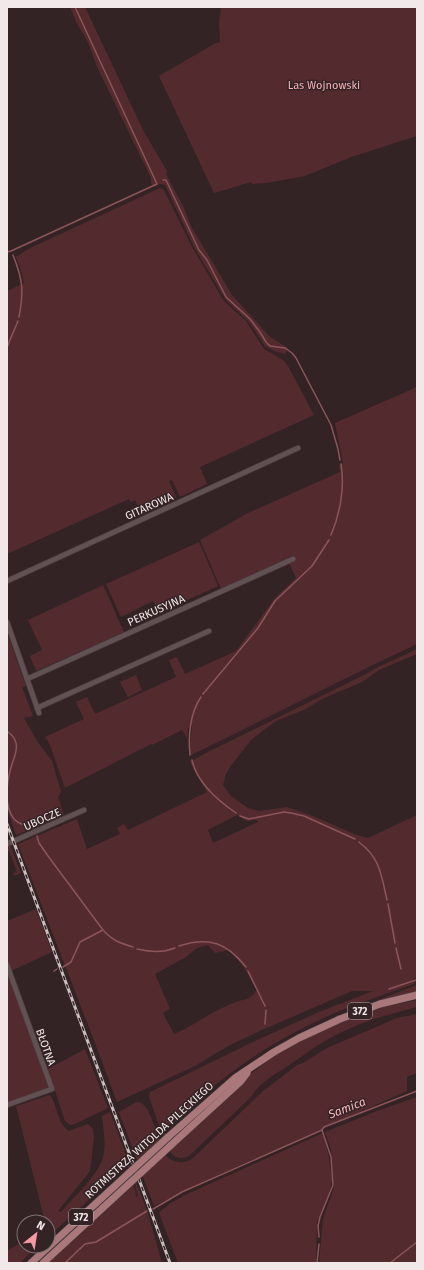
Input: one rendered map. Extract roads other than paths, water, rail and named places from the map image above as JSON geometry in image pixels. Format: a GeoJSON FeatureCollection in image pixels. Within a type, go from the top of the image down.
{"type":"FeatureCollection","features":[{"type":"Feature","properties":{"kind":"main road","name":"ROTMISTRZA WITOLDA PILECKIEGO"},"geometry":{"type":"LineString","coordinates":[[31,1263],[167,1138],[235,1078],[274,1052],[320,1028],[359,1011],[417,995]]}},
{"type":"Feature","properties":{"kind":"main road","name":"ROTMISTRZA WITOLDA PILECKIEGO"},"geometry":{"type":"LineString","coordinates":[[43,1263],[240,1082],[250,1069]]}},
{"type":"Feature","properties":{"kind":"street","name":"GITAROWA"},"geometry":{"type":"LineString","coordinates":[[7,581],[298,448]]}},
{"type":"Feature","properties":{"kind":"street","name":"PERKUSYJNA"},"geometry":{"type":"LineString","coordinates":[[27,679],[293,559]]}},
{"type":"Feature","properties":{"kind":"street"},"geometry":{"type":"LineString","coordinates":[[7,622],[38,710],[209,631]]}},
{"type":"Feature","properties":{"kind":"street","name":"UBOCZE"},"geometry":{"type":"LineString","coordinates":[[7,844],[84,810]]}},
{"type":"Feature","properties":{"kind":"street","name":"BŁOTNA"},"geometry":{"type":"LineString","coordinates":[[7,966],[52,1089],[7,1105]]}},
{"type":"Feature","properties":{"kind":"waterway"},"geometry":{"type":"LineString","coordinates":[[7,252],[157,184],[75,7]]}},
{"type":"Feature","properties":{"kind":"waterway"},"geometry":{"type":"LineString","coordinates":[[163,180],[166,180],[199,250],[207,260],[226,297],[250,319],[270,346],[285,348],[296,358],[331,425],[340,460]]}},
{"type":"Feature","properties":{"kind":"waterway"},"geometry":{"type":"LineString","coordinates":[[13,255],[22,286],[22,300],[19,317]]}},
{"type":"Feature","properties":{"kind":"waterway"},"geometry":{"type":"LineString","coordinates":[[7,347],[18,321]]}},
{"type":"Feature","properties":{"kind":"waterway"},"geometry":{"type":"LineString","coordinates":[[331,535],[341,500],[341,464]]}},
{"type":"Feature","properties":{"kind":"waterway"},"geometry":{"type":"LineString","coordinates":[[203,694],[258,628],[275,601],[312,566],[329,540]]}},
{"type":"Feature","properties":{"kind":"waterway"},"geometry":{"type":"LineString","coordinates":[[190,755],[189,740],[192,717],[201,697]]}},
{"type":"Feature","properties":{"kind":"waterway"},"geometry":{"type":"LineString","coordinates":[[7,731],[14,738],[16,745],[7,792],[8,807],[16,821],[33,828]]}},
{"type":"Feature","properties":{"kind":"waterway"},"geometry":{"type":"LineString","coordinates":[[192,760],[198,776],[203,783],[215,797],[236,813]]}},
{"type":"Feature","properties":{"kind":"waterway"},"geometry":{"type":"LineString","coordinates":[[240,816],[249,819],[284,812],[291,813],[304,816],[355,839]]}},
{"type":"Feature","properties":{"kind":"waterway"},"geometry":{"type":"LineString","coordinates":[[37,836],[39,843],[48,856],[103,930],[117,941],[133,947]]}},
{"type":"Feature","properties":{"kind":"waterway"},"geometry":{"type":"LineString","coordinates":[[359,842],[366,848],[376,861],[387,900]]}},
{"type":"Feature","properties":{"kind":"waterway"},"geometry":{"type":"LineString","coordinates":[[388,904],[395,943]]}},
{"type":"Feature","properties":{"kind":"waterway"},"geometry":{"type":"LineString","coordinates":[[63,967],[71,962],[80,942],[103,930]]}},
{"type":"Feature","properties":{"kind":"waterway"},"geometry":{"type":"LineString","coordinates":[[179,946],[199,942],[217,944],[232,952],[246,967]]}},
{"type":"Feature","properties":{"kind":"waterway"},"geometry":{"type":"LineString","coordinates":[[137,949],[156,952],[175,948]]}},
{"type":"Feature","properties":{"kind":"waterway"},"geometry":{"type":"LineString","coordinates":[[396,948],[401,969]]}},
{"type":"Feature","properties":{"kind":"waterway"},"geometry":{"type":"LineString","coordinates":[[248,971],[265,1006]]}},
{"type":"Feature","properties":{"kind":"waterway"},"geometry":{"type":"LineString","coordinates":[[389,989],[416,980]]}},
{"type":"Feature","properties":{"kind":"waterway"},"geometry":{"type":"LineString","coordinates":[[265,1024],[266,1010]]}},
{"type":"Feature","properties":{"kind":"waterway","name":"Samica"},"geometry":{"type":"LineString","coordinates":[[319,1237],[318,1226],[320,1217],[333,1185],[331,1157],[322,1130],[324,1127],[417,1091]]}},
{"type":"Feature","properties":{"kind":"waterway"},"geometry":{"type":"LineString","coordinates":[[153,1209],[182,1192],[322,1130]]}},
{"type":"Feature","properties":{"kind":"waterway"},"geometry":{"type":"LineString","coordinates":[[65,1263],[85,1244],[96,1242],[147,1211]]}},
{"type":"Feature","properties":{"kind":"waterway"},"geometry":{"type":"LineString","coordinates":[[390,1263],[417,1242]]}},
{"type":"Feature","properties":{"kind":"waterway","name":"Samica"},"geometry":{"type":"LineString","coordinates":[[317,1263],[319,1244]]}},
{"type":"Feature","properties":{"kind":"railway"},"geometry":{"type":"LineString","coordinates":[[7,824],[170,1263]]}},
{"type":"Feature","properties":{"kind":"park label","name":"Las Wojnowski"},"geometry":{"type":"Point","coordinates":[324,85]}}]}
